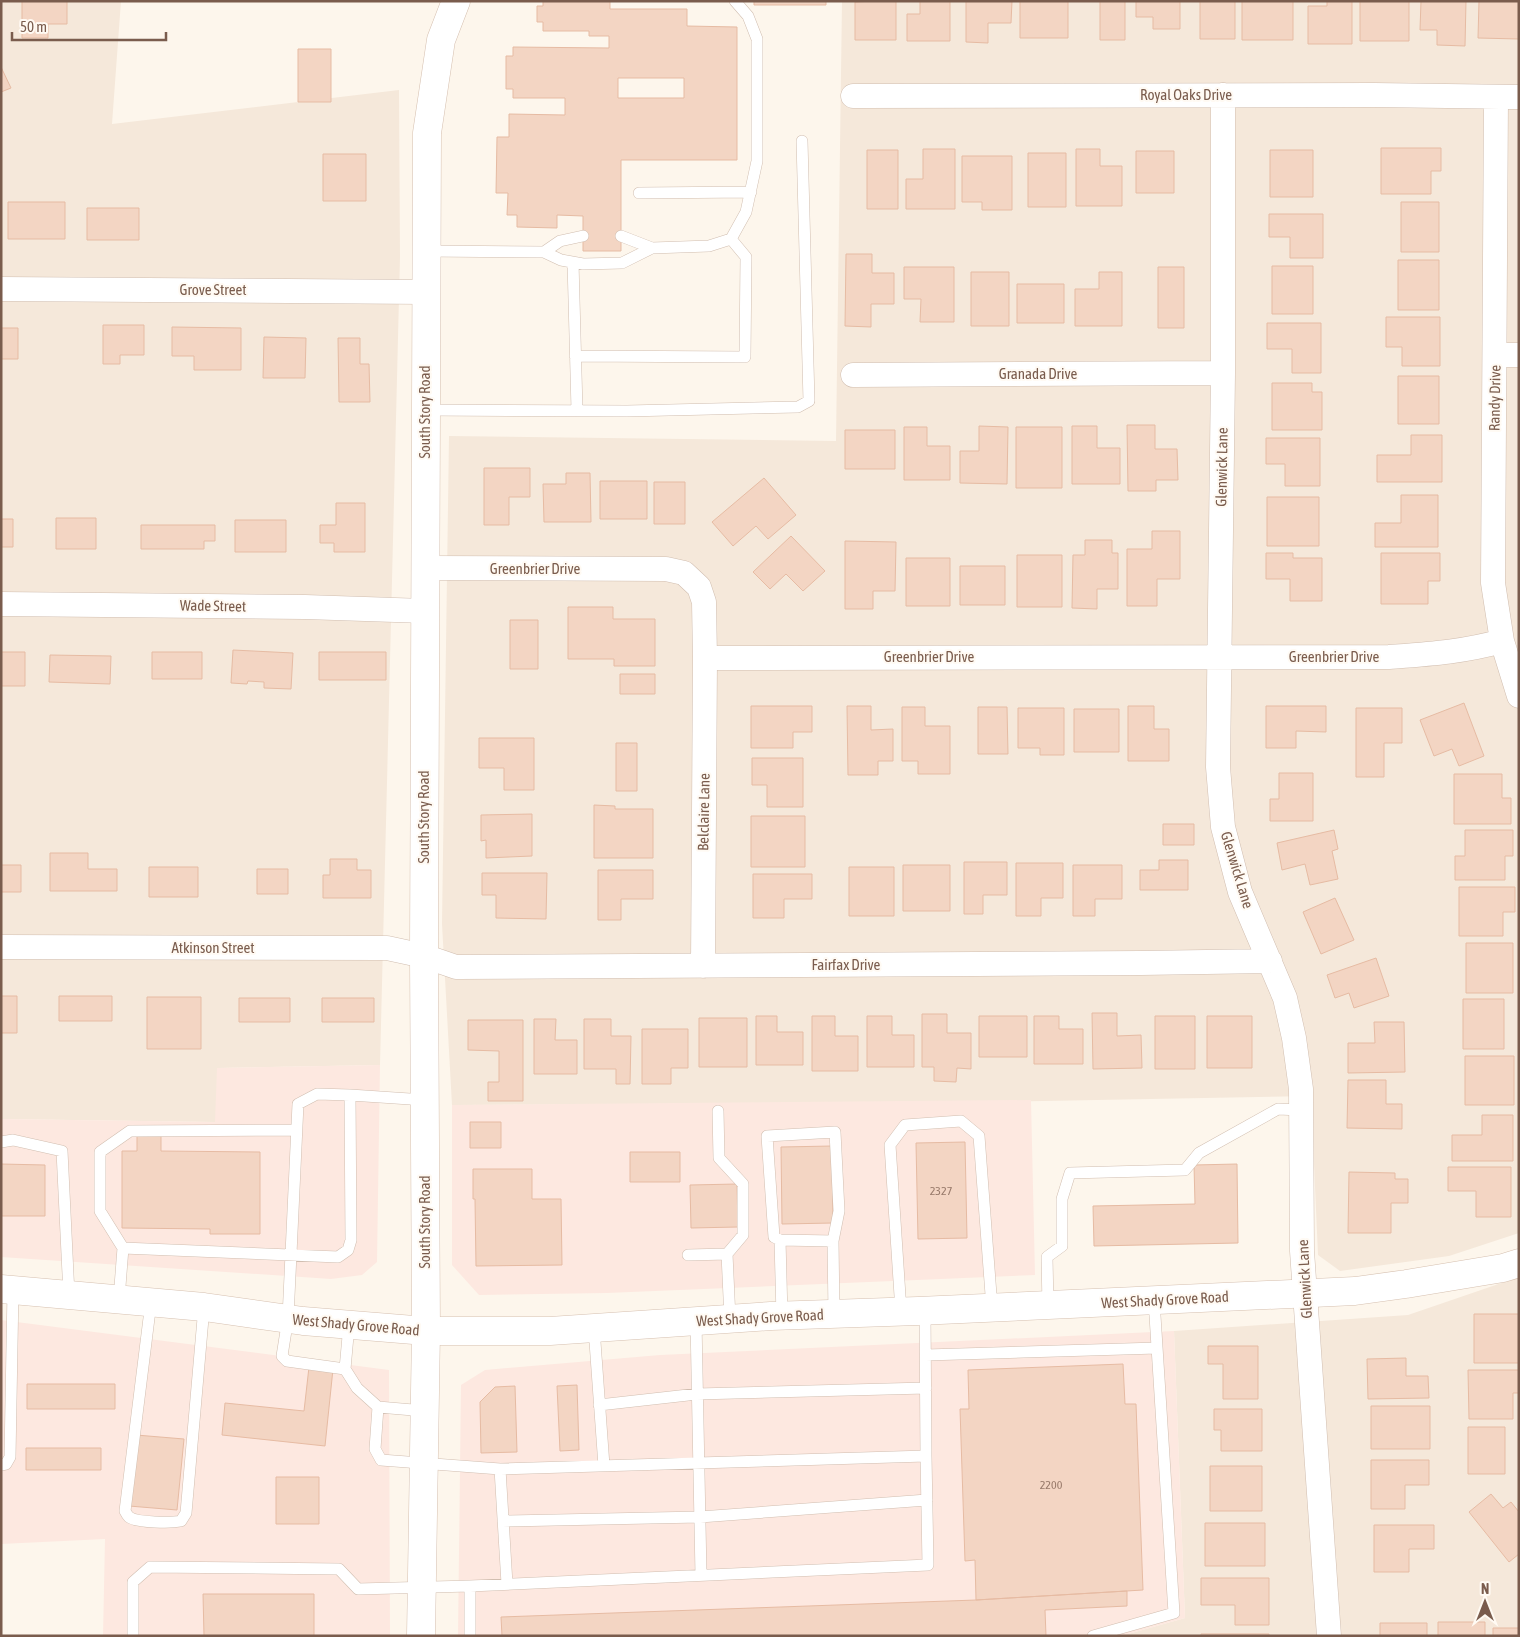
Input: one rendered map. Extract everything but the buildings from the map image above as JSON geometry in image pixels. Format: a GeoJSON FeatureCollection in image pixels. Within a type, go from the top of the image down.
{"type":"FeatureCollection","features":[{"type":"Feature","properties":{"kind":"main road","name":"South Story Road"},"geometry":{"type":"LineString","coordinates":[[421,1636],[426,1331],[424,956],[427,133],[441,40],[456,1]]}},
{"type":"Feature","properties":{"kind":"main road","name":"West Shady Grove Road"},"geometry":{"type":"LineString","coordinates":[[7,1289],[204,1306],[349,1325],[426,1331],[550,1331],[782,1316],[1048,1306],[1355,1291],[1503,1268],[1519,1263]]}},
{"type":"Feature","properties":{"kind":"street","name":"Royal Oaks Drive"},"geometry":{"type":"LineString","coordinates":[[853,96],[1374,94],[1508,97]]}},
{"type":"Feature","properties":{"kind":"street","name":"Glenwick Lane"},"geometry":{"type":"LineString","coordinates":[[1223,95],[1223,373],[1218,767],[1223,827],[1240,892],[1285,998],[1294,1038],[1301,1089],[1302,1251],[1329,1636]]}},
{"type":"Feature","properties":{"kind":"street","name":"Randy Drive"},"geometry":{"type":"LineString","coordinates":[[1508,97],[1495,355],[1493,583],[1502,641],[1519,696]]}},
{"type":"Feature","properties":{"kind":"street","name":"Grove Street"},"geometry":{"type":"LineString","coordinates":[[1,289],[426,292]]}},
{"type":"Feature","properties":{"kind":"street"},"geometry":{"type":"LineString","coordinates":[[1495,355],[1519,355]]}},
{"type":"Feature","properties":{"kind":"street","name":"Granada Drive"},"geometry":{"type":"LineString","coordinates":[[853,375],[1223,373]]}},
{"type":"Feature","properties":{"kind":"street","name":"Greenbrier Drive"},"geometry":{"type":"LineString","coordinates":[[425,568],[666,569],[684,573],[699,587],[704,602],[706,658],[1416,655],[1473,649],[1502,641]]}},
{"type":"Feature","properties":{"kind":"street","name":"Wade Street"},"geometry":{"type":"LineString","coordinates":[[1,604],[305,607],[425,611]]}},
{"type":"Feature","properties":{"kind":"street","name":"Belclaire Lane"},"geometry":{"type":"LineString","coordinates":[[703,966],[706,658]]}},
{"type":"Feature","properties":{"kind":"street","name":"Atkinson Street"},"geometry":{"type":"LineString","coordinates":[[1,947],[387,948],[424,956]]}},
{"type":"Feature","properties":{"kind":"street","name":"Fairfax Drive"},"geometry":{"type":"LineString","coordinates":[[424,956],[456,967],[1270,961]]}},
{"type":"Feature","properties":{"kind":"lane"},"geometry":{"type":"LineString","coordinates":[[621,236],[652,248],[709,246],[731,239],[746,212],[757,161],[757,39],[748,16],[735,1]]}},
{"type":"Feature","properties":{"kind":"lane"},"geometry":{"type":"LineString","coordinates":[[425,410],[798,407],[809,401],[802,140]]}},
{"type":"Feature","properties":{"kind":"lane"},"geometry":{"type":"LineString","coordinates":[[639,193],[751,192]]}},
{"type":"Feature","properties":{"kind":"lane"},"geometry":{"type":"LineString","coordinates":[[544,252],[560,241],[583,236]]}},
{"type":"Feature","properties":{"kind":"lane"},"geometry":{"type":"LineString","coordinates":[[575,356],[746,357],[746,257],[731,239]]}},
{"type":"Feature","properties":{"kind":"lane"},"geometry":{"type":"LineString","coordinates":[[426,251],[544,252],[561,260],[573,262],[622,263],[652,248]]}},
{"type":"Feature","properties":{"kind":"lane"},"geometry":{"type":"LineString","coordinates":[[573,262],[577,410]]}},
{"type":"Feature","properties":{"kind":"lane"},"geometry":{"type":"LineString","coordinates":[[345,1369],[288,1361],[282,1356],[288,1318],[298,1104],[317,1094],[350,1094],[424,1100]]}},
{"type":"Feature","properties":{"kind":"lane"},"geometry":{"type":"LineString","coordinates":[[123,1248],[338,1257],[348,1250],[351,1240],[350,1094]]}},
{"type":"Feature","properties":{"kind":"lane"},"geometry":{"type":"LineString","coordinates":[[1048,1306],[1048,1257],[1062,1246],[1062,1198],[1070,1173],[1185,1170],[1199,1153],[1270,1113],[1278,1109],[1301,1110]]}},
{"type":"Feature","properties":{"kind":"lane"},"geometry":{"type":"LineString","coordinates":[[718,1111],[719,1158],[743,1184],[743,1235],[727,1254],[730,1319]]}},
{"type":"Feature","properties":{"kind":"lane"},"geometry":{"type":"LineString","coordinates":[[133,1636],[133,1582],[150,1567],[339,1569],[358,1589],[470,1586],[928,1565],[926,1355],[913,1311],[890,1145],[905,1125],[960,1121],[979,1136],[992,1308]]}},
{"type":"Feature","properties":{"kind":"lane"},"geometry":{"type":"LineString","coordinates":[[119,1299],[123,1248],[100,1211],[100,1152],[130,1131],[296,1130]]}},
{"type":"Feature","properties":{"kind":"lane"},"geometry":{"type":"LineString","coordinates":[[833,1241],[780,1240],[774,1237],[767,1136],[835,1132],[839,1212],[833,1241],[834,1314]]}},
{"type":"Feature","properties":{"kind":"lane"},"geometry":{"type":"LineString","coordinates":[[1,1142],[13,1140],[62,1151],[69,1295]]}},
{"type":"Feature","properties":{"kind":"lane"},"geometry":{"type":"LineString","coordinates":[[780,1240],[782,1316]]}},
{"type":"Feature","properties":{"kind":"lane"},"geometry":{"type":"LineString","coordinates":[[688,1255],[727,1254]]}},
{"type":"Feature","properties":{"kind":"lane"},"geometry":{"type":"LineString","coordinates":[[1,1465],[6,1464],[10,1457],[7,1289]]}},
{"type":"Feature","properties":{"kind":"lane"},"geometry":{"type":"LineString","coordinates":[[1093,1636],[1174,1613],[1154,1300]]}},
{"type":"Feature","properties":{"kind":"lane"},"geometry":{"type":"LineString","coordinates":[[151,1302],[125,1511],[128,1516],[136,1520],[176,1522],[181,1521],[186,1514],[204,1306]]}},
{"type":"Feature","properties":{"kind":"lane"},"geometry":{"type":"LineString","coordinates":[[696,1321],[702,1575]]}},
{"type":"Feature","properties":{"kind":"lane"},"geometry":{"type":"LineString","coordinates":[[349,1325],[345,1369],[357,1388],[378,1408],[424,1410]]}},
{"type":"Feature","properties":{"kind":"lane"},"geometry":{"type":"LineString","coordinates":[[594,1328],[604,1466]]}},
{"type":"Feature","properties":{"kind":"lane"},"geometry":{"type":"LineString","coordinates":[[926,1355],[1157,1348]]}},
{"type":"Feature","properties":{"kind":"lane"},"geometry":{"type":"LineString","coordinates":[[599,1405],[697,1394],[926,1388]]}},
{"type":"Feature","properties":{"kind":"lane"},"geometry":{"type":"LineString","coordinates":[[378,1408],[375,1449],[381,1460],[423,1464],[500,1469],[926,1456]]}},
{"type":"Feature","properties":{"kind":"lane"},"geometry":{"type":"LineString","coordinates":[[500,1469],[507,1584]]}},
{"type":"Feature","properties":{"kind":"lane"},"geometry":{"type":"LineString","coordinates":[[503,1521],[700,1516],[927,1500]]}},
{"type":"Feature","properties":{"kind":"lane"},"geometry":{"type":"LineString","coordinates":[[470,1586],[470,1636]]}},
{"type":"Feature","properties":{"kind":"shaded area"},"geometry":{"type":"Polygon","coordinates":[[[1,1],[121,1],[112,124],[399,90],[400,257],[380,1065],[218,1068],[216,1122],[1,1119],[1,1]]]}},
{"type":"Feature","properties":{"kind":"shaded area"},"geometry":{"type":"Polygon","coordinates":[[[842,1],[1519,1],[1519,1233],[1449,1256],[1340,1271],[1318,1255],[1311,1096],[989,1102],[452,1105],[442,924],[449,436],[836,441],[842,1]]]}},
{"type":"Feature","properties":{"kind":"shaded area"},"geometry":{"type":"Polygon","coordinates":[[[380,1065],[377,1262],[362,1275],[331,1279],[1,1257],[1,1119],[215,1122],[217,1068],[380,1065]]]}},
{"type":"Feature","properties":{"kind":"shaded area"},"geometry":{"type":"Polygon","coordinates":[[[1031,1100],[1035,1275],[607,1293],[479,1295],[452,1265],[452,1105],[1031,1100]]]}},
{"type":"Feature","properties":{"kind":"shaded area"},"geometry":{"type":"Polygon","coordinates":[[[1519,1277],[1519,1636],[1121,1636],[1185,1618],[1174,1331],[1408,1315],[1519,1277]]]}},
{"type":"Feature","properties":{"kind":"shaded area"},"geometry":{"type":"Polygon","coordinates":[[[1,1320],[389,1370],[390,1636],[103,1636],[105,1539],[1,1544],[1,1320]]]}},
{"type":"Feature","properties":{"kind":"shaded area"},"geometry":{"type":"Polygon","coordinates":[[[1174,1331],[1185,1618],[1121,1636],[458,1636],[461,1385],[485,1370],[660,1355],[1174,1331]]]}}]}
